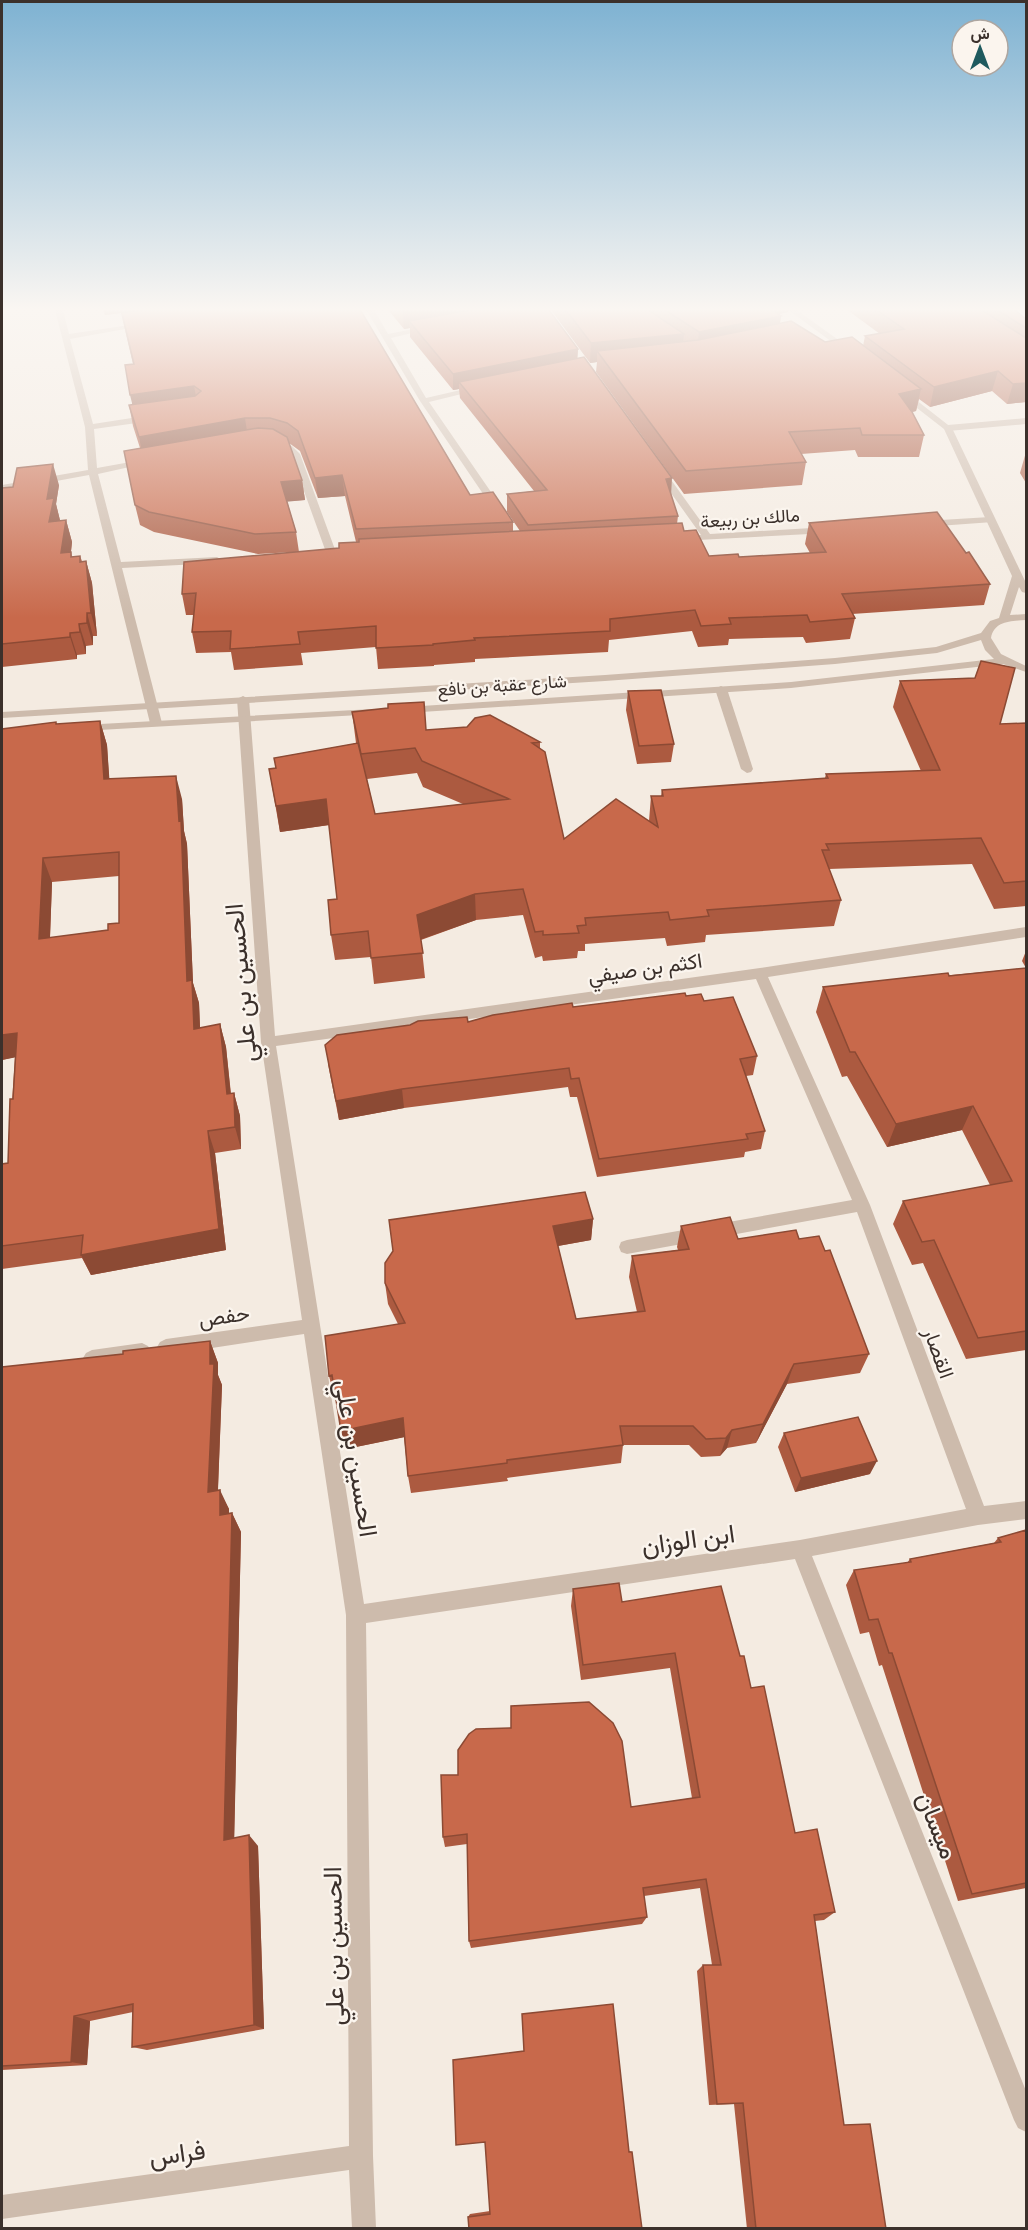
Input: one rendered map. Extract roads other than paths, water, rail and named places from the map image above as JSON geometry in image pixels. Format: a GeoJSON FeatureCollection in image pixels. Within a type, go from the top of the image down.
{"type":"FeatureCollection","features":[{"type":"Feature","properties":{"kind":"street"},"geometry":{"type":"LineString","coordinates":[[85,410],[89,427],[93,472],[156,723]]}},
{"type":"Feature","properties":{"kind":"street"},"geometry":{"type":"LineString","coordinates":[[430,410],[504,518]]}},
{"type":"Feature","properties":{"kind":"street"},"geometry":{"type":"LineString","coordinates":[[925,410],[948,428],[990,520],[1026,590]]}},
{"type":"Feature","properties":{"kind":"street"},"geometry":{"type":"LineString","coordinates":[[89,427],[165,416]]}},
{"type":"Feature","properties":{"kind":"street"},"geometry":{"type":"LineString","coordinates":[[948,428],[1026,421]]}},
{"type":"Feature","properties":{"kind":"street"},"geometry":{"type":"LineString","coordinates":[[263,442],[289,448],[296,454],[332,555]]}},
{"type":"Feature","properties":{"kind":"street"},"geometry":{"type":"LineString","coordinates":[[2,489],[159,459]]}},
{"type":"Feature","properties":{"kind":"street"},"geometry":{"type":"LineString","coordinates":[[654,462],[708,538]]}},
{"type":"Feature","properties":{"kind":"street"},"geometry":{"type":"LineString","coordinates":[[908,525],[990,520]]}},
{"type":"Feature","properties":{"kind":"street","name":"مالك بن ربيعة"},"geometry":{"type":"LineString","coordinates":[[674,540],[837,530]]}},
{"type":"Feature","properties":{"kind":"street"},"geometry":{"type":"LineString","coordinates":[[320,555],[344,554]]}},
{"type":"Feature","properties":{"kind":"street"},"geometry":{"type":"LineString","coordinates":[[117,565],[225,560]]}},
{"type":"Feature","properties":{"kind":"street"},"geometry":{"type":"LineString","coordinates":[[1004,619],[1017,576]]}},
{"type":"Feature","properties":{"kind":"street"},"geometry":{"type":"LineString","coordinates":[[1026,617],[1004,619],[990,626],[985,635],[986,644],[993,653],[1004,661],[1026,669]]}},
{"type":"Feature","properties":{"kind":"street","name":"شارع عقبة بن نافع"},"geometry":{"type":"LineString","coordinates":[[2,715],[617,677],[893,656],[937,650],[985,635]]}},
{"type":"Feature","properties":{"kind":"street","name":"شارع عقبة بن نافع"},"geometry":{"type":"LineString","coordinates":[[73,728],[246,720],[802,684],[1004,661]]}},
{"type":"Feature","properties":{"kind":"street"},"geometry":{"type":"LineString","coordinates":[[721,689],[747,769]]}},
{"type":"Feature","properties":{"kind":"street","name":"الحسين بن علي"},"geometry":{"type":"LineString","coordinates":[[243,699],[268,1042],[356,1615],[361,2156],[364,2229]]}},
{"type":"Feature","properties":{"kind":"street","name":"اكثم بن صيفي"},"geometry":{"type":"LineString","coordinates":[[268,1042],[760,973],[1026,932]]}},
{"type":"Feature","properties":{"kind":"street","name":"القصار"},"geometry":{"type":"LineString","coordinates":[[760,973],[862,1205],[978,1516]]}},
{"type":"Feature","properties":{"kind":"street"},"geometry":{"type":"LineString","coordinates":[[627,1247],[862,1205]]}},
{"type":"Feature","properties":{"kind":"street","name":"حفص"},"geometry":{"type":"LineString","coordinates":[[70,1361],[311,1326]]}},
{"type":"Feature","properties":{"kind":"street","name":"ابن الوزان"},"geometry":{"type":"LineString","coordinates":[[356,1615],[800,1549],[978,1516],[1026,1510]]}},
{"type":"Feature","properties":{"kind":"street","name":"ميسان"},"geometry":{"type":"LineString","coordinates":[[800,1549],[1026,2120]]}},
{"type":"Feature","properties":{"kind":"street","name":"فراس"},"geometry":{"type":"LineString","coordinates":[[2,2207],[361,2156]]}}]}
